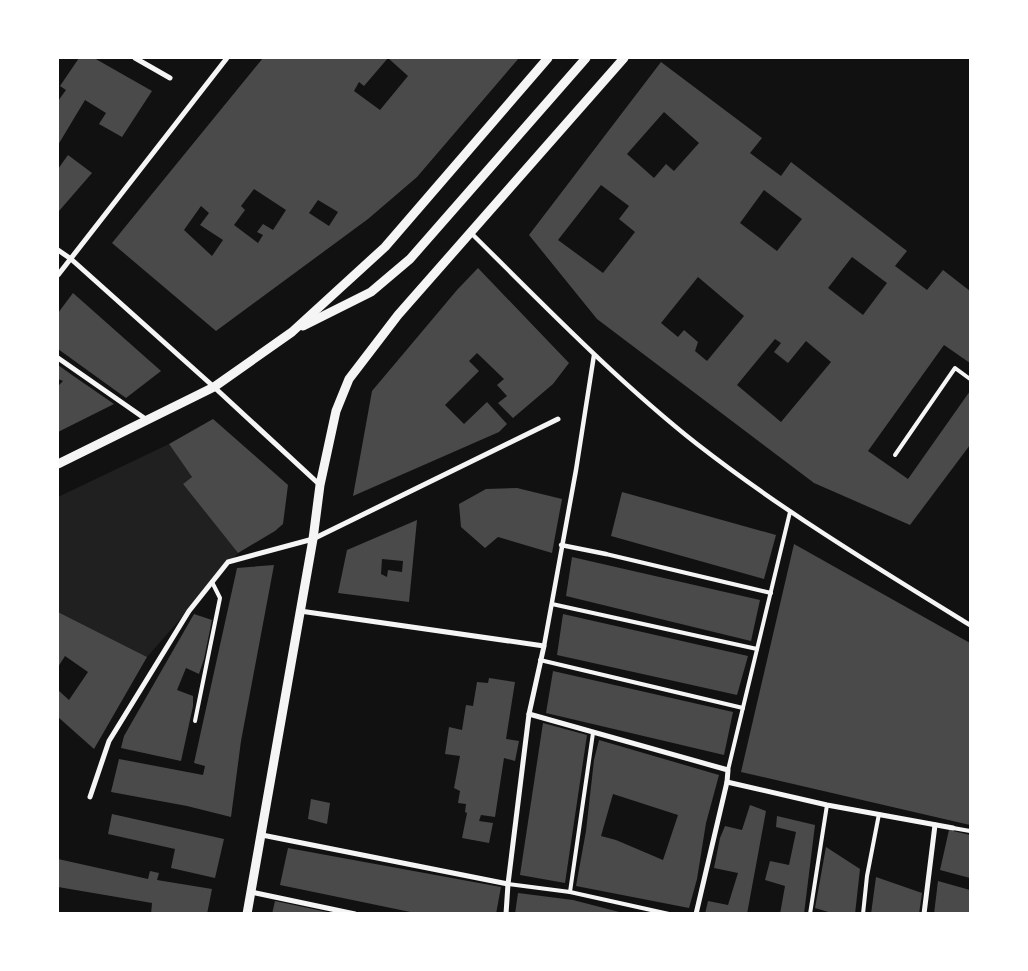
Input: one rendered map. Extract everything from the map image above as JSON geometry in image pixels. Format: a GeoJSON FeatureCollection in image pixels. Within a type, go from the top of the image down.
{"type":"FeatureCollection","features":[{"type":"Feature","properties":{"kind":"street"},"geometry":{"type":"LineString","coordinates":[[135,58],[170,78]]}},
{"type":"Feature","properties":{"kind":"street"},"geometry":{"type":"LineString","coordinates":[[58,275],[227,58]]}},
{"type":"Feature","properties":{"kind":"street"},"geometry":{"type":"LineString","coordinates":[[58,464],[214,387],[292,332],[385,247],[548,58]]}},
{"type":"Feature","properties":{"kind":"street"},"geometry":{"type":"LineString","coordinates":[[292,332],[371,292],[410,259],[586,58]]}},
{"type":"Feature","properties":{"kind":"street"},"geometry":{"type":"LineString","coordinates":[[247,914],[313,539],[320,485],[336,411],[349,379],[398,315],[624,58]]}},
{"type":"Feature","properties":{"kind":"street"},"geometry":{"type":"LineString","coordinates":[[470,232],[594,355],[696,443],[790,512],[970,625]]}},
{"type":"Feature","properties":{"kind":"street"},"geometry":{"type":"LineString","coordinates":[[58,250],[71,259],[214,387],[320,485]]}},
{"type":"Feature","properties":{"kind":"street"},"geometry":{"type":"LineString","coordinates":[[506,914],[529,714],[552,604],[594,355]]}},
{"type":"Feature","properties":{"kind":"street"},"geometry":{"type":"LineString","coordinates":[[58,358],[148,420]]}},
{"type":"Feature","properties":{"kind":"street"},"geometry":{"type":"LineString","coordinates":[[90,797],[109,741],[189,611],[228,562],[313,539],[558,419]]}},
{"type":"Feature","properties":{"kind":"street"},"geometry":{"type":"LineString","coordinates":[[561,545],[606,554]]}},
{"type":"Feature","properties":{"kind":"street"},"geometry":{"type":"LineString","coordinates":[[300,610],[544,646]]}},
{"type":"Feature","properties":{"kind":"street"},"geometry":{"type":"LineString","coordinates":[[529,714],[728,770],[727,782],[696,914]]}},
{"type":"Feature","properties":{"kind":"street"},"geometry":{"type":"LineString","coordinates":[[727,782],[827,805],[953,828]]}},
{"type":"Feature","properties":{"kind":"street"},"geometry":{"type":"LineString","coordinates":[[924,914],[936,825]]}},
{"type":"Feature","properties":{"kind":"street"},"geometry":{"type":"LineString","coordinates":[[262,835],[508,884]]}},
{"type":"Feature","properties":{"kind":"street"},"geometry":{"type":"LineString","coordinates":[[251,892],[355,914]]}},
{"type":"Feature","properties":{"kind":"lane"},"geometry":{"type":"LineString","coordinates":[[895,455],[955,368],[970,379]]}},
{"type":"Feature","properties":{"kind":"lane"},"geometry":{"type":"LineString","coordinates":[[728,770],[790,512]]}},
{"type":"Feature","properties":{"kind":"lane"},"geometry":{"type":"LineString","coordinates":[[606,554],[771,593]]}},
{"type":"Feature","properties":{"kind":"lane"},"geometry":{"type":"LineString","coordinates":[[195,721],[220,598],[212,582]]}},
{"type":"Feature","properties":{"kind":"lane"},"geometry":{"type":"LineString","coordinates":[[552,604],[757,649]]}},
{"type":"Feature","properties":{"kind":"lane"},"geometry":{"type":"LineString","coordinates":[[540,660],[743,708]]}},
{"type":"Feature","properties":{"kind":"lane"},"geometry":{"type":"LineString","coordinates":[[570,892],[593,733]]}},
{"type":"Feature","properties":{"kind":"lane"},"geometry":{"type":"LineString","coordinates":[[810,914],[827,805]]}},
{"type":"Feature","properties":{"kind":"lane"},"geometry":{"type":"LineString","coordinates":[[863,914],[867,876],[878,814]]}},
{"type":"Feature","properties":{"kind":"lane"},"geometry":{"type":"LineString","coordinates":[[953,828],[970,831]]}},
{"type":"Feature","properties":{"kind":"lane"},"geometry":{"type":"LineString","coordinates":[[508,884],[570,892],[669,914]]}},
{"type":"Feature","properties":{"kind":"shaded area"},"geometry":{"type":"Polygon","coordinates":[[[169,444],[192,477],[183,484],[238,553],[147,657],[58,612],[58,497],[169,444]]]}},
{"type":"Feature","properties":{"kind":"building"},"geometry":{"type":"Polygon","coordinates":[[[79,58],[94,58],[152,91],[122,137],[99,124],[106,113],[85,100],[58,145],[58,101],[66,90],[60,86],[79,58]]]}},
{"type":"Feature","properties":{"kind":"building"},"geometry":{"type":"Polygon","coordinates":[[[263,58],[388,58],[519,58],[417,177],[368,219],[216,331],[112,243],[263,58]],[[388,58],[364,86],[359,82],[354,91],[380,110],[408,76],[388,58]],[[254,189],[241,206],[245,210],[234,225],[258,243],[263,235],[257,232],[263,224],[273,230],[286,210],[254,189]],[[318,200],[309,213],[329,226],[338,212],[318,200]],[[201,206],[184,230],[212,256],[223,240],[200,225],[209,213],[201,206]]]}},
{"type":"Feature","properties":{"kind":"building"},"geometry":{"type":"Polygon","coordinates":[[[661,62],[762,138],[750,153],[781,176],[791,162],[907,251],[895,266],[927,290],[943,270],[970,291],[970,363],[944,345],[868,451],[908,479],[970,391],[970,445],[910,525],[814,483],[597,319],[529,235],[661,62]],[[664,112],[627,154],[654,178],[666,164],[674,171],[699,143],[664,112]],[[601,185],[558,240],[603,273],[635,232],[619,219],[629,206],[601,185]],[[764,190],[740,223],[777,251],[802,219],[764,190]],[[852,257],[828,288],[863,315],[887,283],[852,257]],[[698,277],[661,323],[678,337],[684,330],[698,342],[695,351],[707,361],[744,316],[698,277]],[[775,339],[737,385],[781,422],[831,362],[806,341],[788,363],[774,352],[781,343],[775,339]]]}},
{"type":"Feature","properties":{"kind":"building"},"geometry":{"type":"Polygon","coordinates":[[[68,155],[92,173],[58,211],[58,169],[68,155]]]}},
{"type":"Feature","properties":{"kind":"building"},"geometry":{"type":"Polygon","coordinates":[[[478,268],[569,363],[553,384],[513,418],[498,403],[507,396],[497,385],[504,379],[477,353],[469,361],[479,371],[445,405],[464,424],[487,402],[507,424],[499,432],[353,496],[372,391],[457,290],[478,268]]]}},
{"type":"Feature","properties":{"kind":"building"},"geometry":{"type":"Polygon","coordinates":[[[73,293],[161,371],[126,398],[58,349],[58,313],[73,293]]]}},
{"type":"Feature","properties":{"kind":"building"},"geometry":{"type":"Polygon","coordinates":[[[58,365],[114,404],[58,432],[58,386],[63,381],[58,379],[58,365]]]}},
{"type":"Feature","properties":{"kind":"building"},"geometry":{"type":"Polygon","coordinates":[[[213,419],[288,485],[283,524],[275,531],[238,553],[183,484],[192,477],[169,444],[213,419]]]}},
{"type":"Feature","properties":{"kind":"building"},"geometry":{"type":"Polygon","coordinates":[[[517,488],[562,499],[552,553],[498,537],[485,548],[461,527],[459,504],[486,489],[517,488]]]}},
{"type":"Feature","properties":{"kind":"building"},"geometry":{"type":"Polygon","coordinates":[[[622,492],[776,535],[764,579],[611,536],[622,492]]]}},
{"type":"Feature","properties":{"kind":"building"},"geometry":{"type":"Polygon","coordinates":[[[417,520],[409,602],[338,593],[347,550],[417,520]],[[382,559],[381,574],[387,577],[388,570],[402,572],[403,561],[382,559]]]}},
{"type":"Feature","properties":{"kind":"building"},"geometry":{"type":"Polygon","coordinates":[[[794,544],[970,643],[970,825],[741,772],[794,544]]]}},
{"type":"Feature","properties":{"kind":"building"},"geometry":{"type":"Polygon","coordinates":[[[572,557],[760,600],[751,641],[566,596],[572,557]]]}},
{"type":"Feature","properties":{"kind":"building"},"geometry":{"type":"Polygon","coordinates":[[[274,565],[241,741],[231,817],[187,806],[111,792],[119,759],[203,775],[205,766],[194,763],[237,568],[274,565]]]}},
{"type":"Feature","properties":{"kind":"building"},"geometry":{"type":"Polygon","coordinates":[[[58,612],[147,657],[94,749],[58,717],[58,690],[69,700],[88,672],[65,656],[58,667],[58,612]]]}},
{"type":"Feature","properties":{"kind":"building"},"geometry":{"type":"Polygon","coordinates":[[[194,614],[212,620],[199,674],[186,668],[177,690],[193,696],[193,706],[181,761],[121,748],[124,736],[194,614]]]}},
{"type":"Feature","properties":{"kind":"building"},"geometry":{"type":"Polygon","coordinates":[[[563,614],[748,656],[737,695],[557,655],[563,614]]]}},
{"type":"Feature","properties":{"kind":"building"},"geometry":{"type":"Polygon","coordinates":[[[553,671],[733,712],[724,755],[546,713],[553,671]]]}},
{"type":"Feature","properties":{"kind":"building"},"geometry":{"type":"Polygon","coordinates":[[[489,678],[515,682],[506,739],[519,741],[515,761],[504,758],[495,817],[481,815],[479,821],[493,823],[489,843],[462,838],[467,813],[465,812],[466,804],[458,803],[460,791],[454,788],[460,756],[445,754],[449,727],[462,730],[466,705],[473,706],[477,682],[488,683],[489,678]]]}},
{"type":"Feature","properties":{"kind":"building"},"geometry":{"type":"Polygon","coordinates":[[[543,723],[587,735],[565,883],[520,875],[543,723]]]}},
{"type":"Feature","properties":{"kind":"building"},"geometry":{"type":"Polygon","coordinates":[[[599,740],[719,775],[706,823],[697,879],[689,908],[576,886],[586,831],[594,760],[599,740]],[[613,794],[601,836],[616,840],[663,860],[678,815],[613,794]]]}},
{"type":"Feature","properties":{"kind":"building"},"geometry":{"type":"Polygon","coordinates":[[[311,799],[330,803],[327,824],[308,819],[311,799]]]}},
{"type":"Feature","properties":{"kind":"building"},"geometry":{"type":"Polygon","coordinates":[[[750,805],[766,811],[747,914],[705,914],[708,901],[728,905],[738,873],[714,868],[720,838],[725,826],[742,830],[750,805]]]}},
{"type":"Feature","properties":{"kind":"building"},"geometry":{"type":"Polygon","coordinates":[[[112,814],[224,839],[215,878],[171,868],[175,849],[108,834],[112,814]]]}},
{"type":"Feature","properties":{"kind":"building"},"geometry":{"type":"Polygon","coordinates":[[[777,816],[815,825],[804,914],[780,914],[785,886],[765,880],[770,861],[789,865],[796,832],[776,827],[777,816]]]}},
{"type":"Feature","properties":{"kind":"building"},"geometry":{"type":"Polygon","coordinates":[[[949,830],[970,835],[970,878],[940,870],[949,830]]]}},
{"type":"Feature","properties":{"kind":"building"},"geometry":{"type":"Polygon","coordinates":[[[826,847],[860,869],[855,914],[835,914],[815,908],[826,847]]]}},
{"type":"Feature","properties":{"kind":"building"},"geometry":{"type":"Polygon","coordinates":[[[288,848],[501,887],[496,914],[420,914],[280,885],[288,848]]]}},
{"type":"Feature","properties":{"kind":"building"},"geometry":{"type":"Polygon","coordinates":[[[58,859],[148,879],[150,871],[159,873],[157,880],[212,889],[207,914],[151,914],[152,903],[58,887],[58,859]]]}},
{"type":"Feature","properties":{"kind":"building"},"geometry":{"type":"Polygon","coordinates":[[[876,877],[922,893],[919,914],[871,914],[876,877]]]}},
{"type":"Feature","properties":{"kind":"building"},"geometry":{"type":"Polygon","coordinates":[[[938,881],[970,890],[970,914],[934,914],[938,881]]]}},
{"type":"Feature","properties":{"kind":"building"},"geometry":{"type":"Polygon","coordinates":[[[518,893],[573,900],[627,914],[515,914],[518,893]]]}},
{"type":"Feature","properties":{"kind":"building"},"geometry":{"type":"Polygon","coordinates":[[[275,901],[332,913],[272,914],[275,901]]]}}]}
